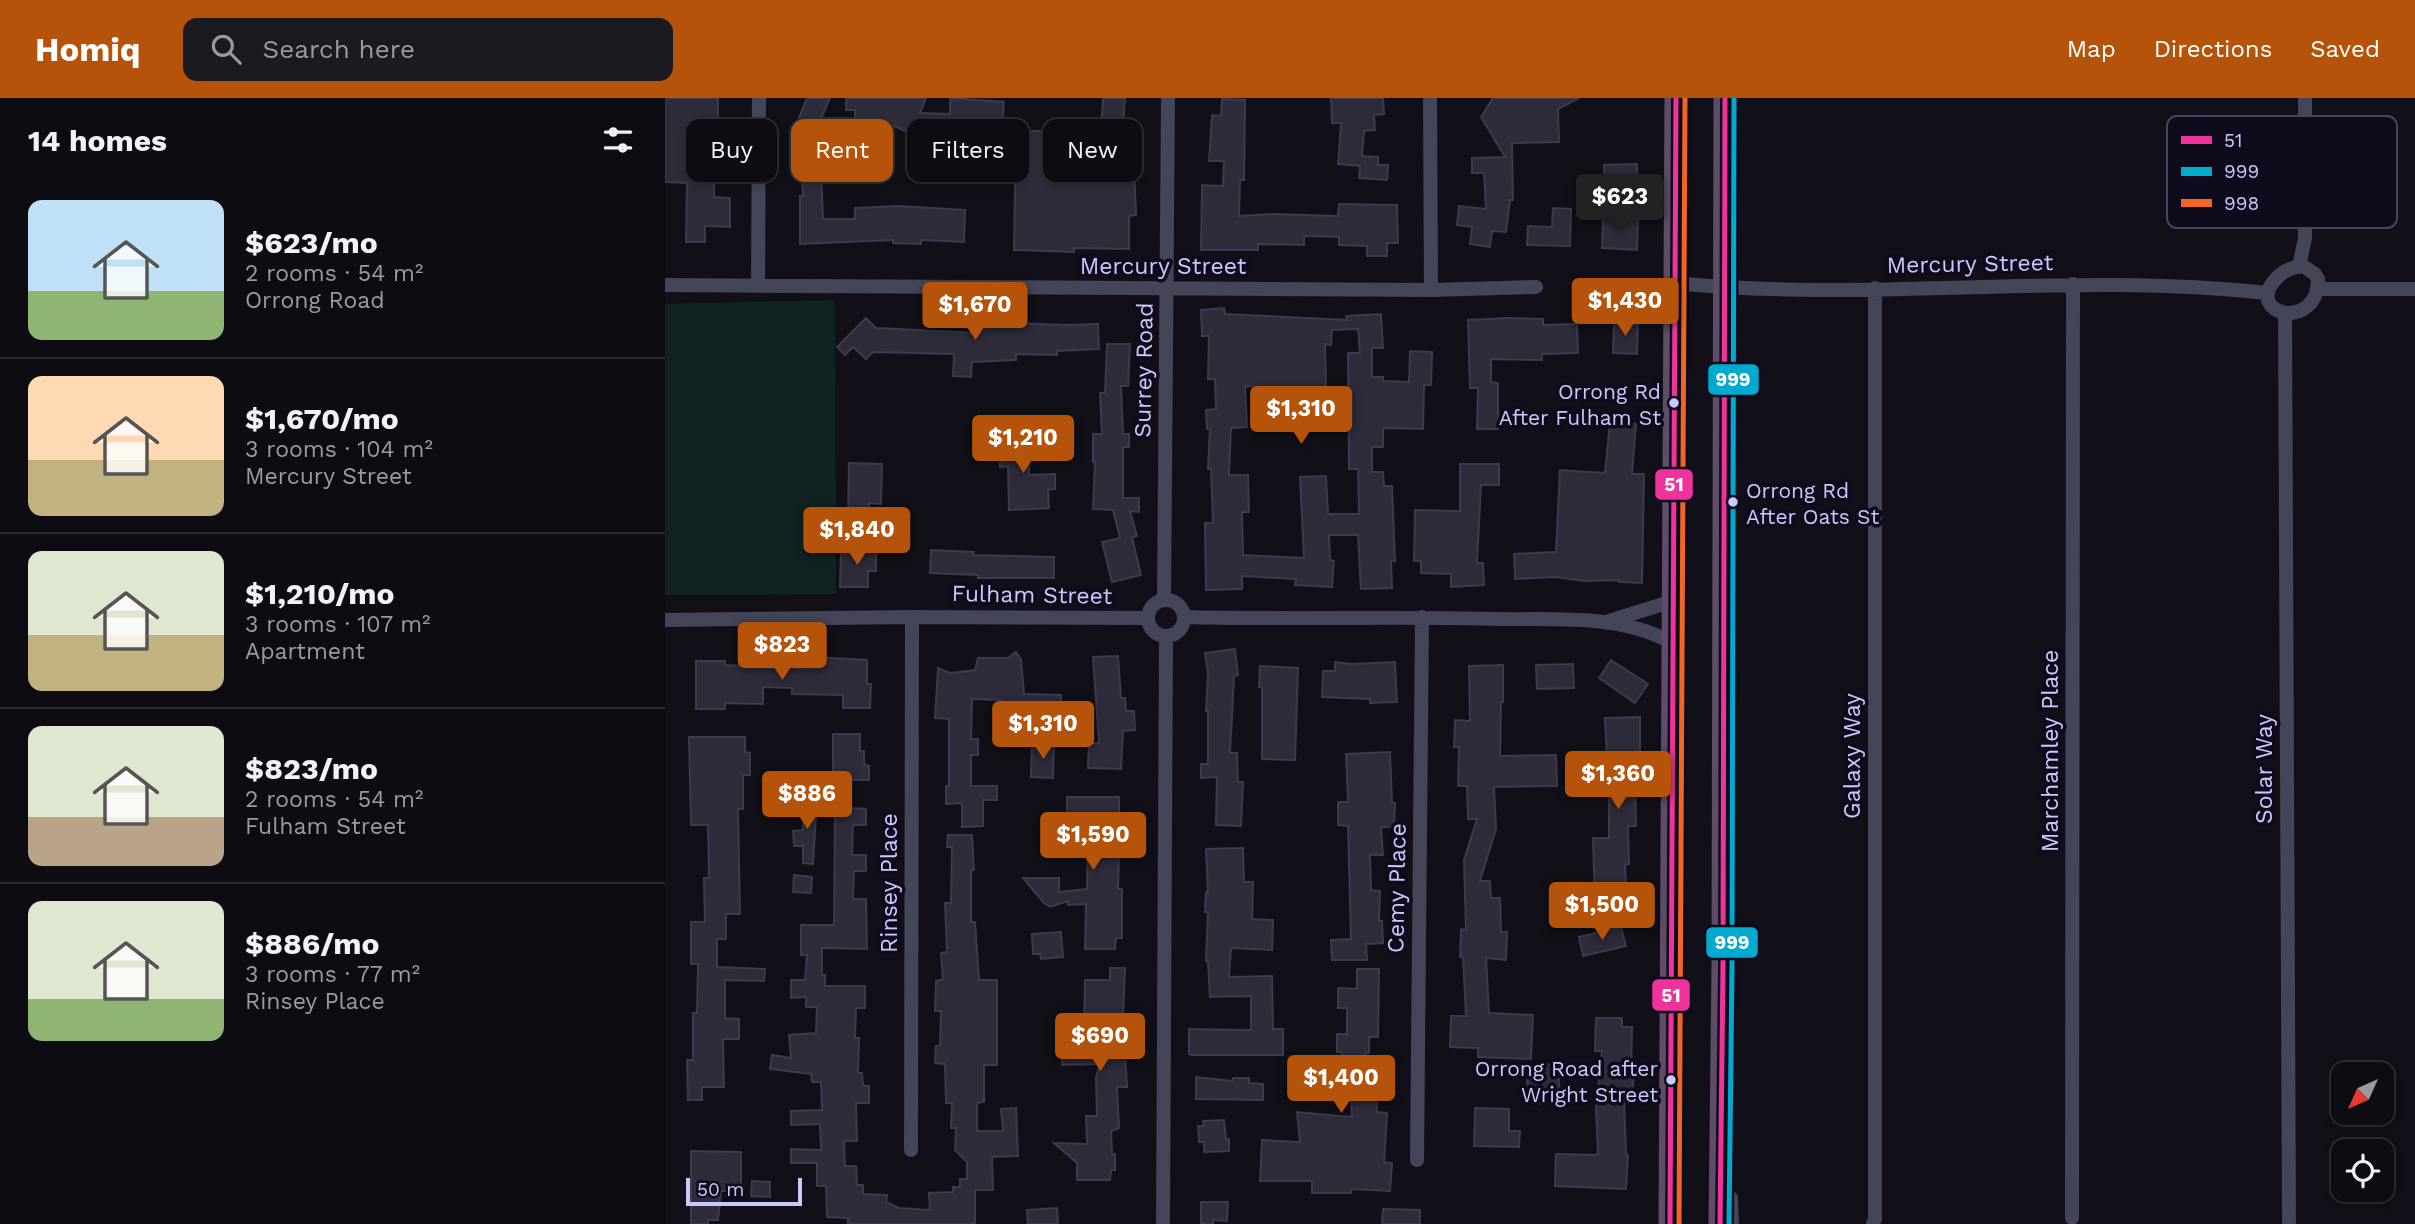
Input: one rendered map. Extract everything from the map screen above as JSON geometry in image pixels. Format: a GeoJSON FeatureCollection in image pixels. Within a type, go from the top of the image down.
{"type":"FeatureCollection","features":[{"type":"Feature","properties":{"kind":"highway"},"geometry":{"type":"LineString","coordinates":[[1671,1224],[1676,98]]}},
{"type":"Feature","properties":{"kind":"highway"},"geometry":{"type":"LineString","coordinates":[[1720,1224],[1725,98]]}},
{"type":"Feature","properties":{"kind":"street"},"geometry":{"type":"LineString","coordinates":[[758,286],[759,98]]}},
{"type":"Feature","properties":{"kind":"street","name":"Surrey Road"},"geometry":{"type":"LineString","coordinates":[[1164,600],[1168,98]]}},
{"type":"Feature","properties":{"kind":"street"},"geometry":{"type":"LineString","coordinates":[[1430,98],[1431,290]]}},
{"type":"Feature","properties":{"kind":"street"},"geometry":{"type":"LineString","coordinates":[[2305,98],[2305,116]]}},
{"type":"Feature","properties":{"kind":"street"},"geometry":{"type":"LineString","coordinates":[[2299,267],[2305,228]]}},
{"type":"Feature","properties":{"kind":"street"},"geometry":{"type":"LineString","coordinates":[[2299,267],[2315,274],[2318,279],[2315,299],[2308,307],[2295,313],[2275,310],[2269,303],[2267,293],[2276,278],[2285,271],[2299,267]]}},
{"type":"Feature","properties":{"kind":"street","name":"Mercury Street"},"geometry":{"type":"LineString","coordinates":[[1675,283],[1725,288],[1985,288],[2073,284],[2224,288],[2267,293]]}},
{"type":"Feature","properties":{"kind":"street","name":"Marchamley Place"},"geometry":{"type":"LineString","coordinates":[[2073,284],[2073,1218]]}},
{"type":"Feature","properties":{"kind":"street","name":"Mercury Street"},"geometry":{"type":"LineString","coordinates":[[665,285],[1431,290],[1536,286]]}},
{"type":"Feature","properties":{"kind":"street","name":"Galaxy Way"},"geometry":{"type":"LineString","coordinates":[[1873,1224],[1875,288]]}},
{"type":"Feature","properties":{"kind":"street"},"geometry":{"type":"LineString","coordinates":[[2318,289],[2415,289]]}},
{"type":"Feature","properties":{"kind":"street","name":"Solar Way"},"geometry":{"type":"LineString","coordinates":[[2285,313],[2289,1224]]}},
{"type":"Feature","properties":{"kind":"street"},"geometry":{"type":"LineString","coordinates":[[1164,600],[1170,600],[1180,606],[1184,617],[1181,628],[1166,636],[1153,631],[1147,618],[1152,605],[1164,600]]}},
{"type":"Feature","properties":{"kind":"street"},"geometry":{"type":"LineString","coordinates":[[1608,622],[1673,601]]}},
{"type":"Feature","properties":{"kind":"street","name":"Rinsey Place"},"geometry":{"type":"LineString","coordinates":[[911,1150],[912,617]]}},
{"type":"Feature","properties":{"kind":"street"},"geometry":{"type":"LineString","coordinates":[[1184,617],[1422,617],[1608,622],[1655,633],[1673,643]]}},
{"type":"Feature","properties":{"kind":"street","name":"Cemy Place"},"geometry":{"type":"LineString","coordinates":[[1417,1160],[1422,617]]}},
{"type":"Feature","properties":{"kind":"street","name":"Fulham Street"},"geometry":{"type":"LineString","coordinates":[[665,620],[1147,618]]}},
{"type":"Feature","properties":{"kind":"street"},"geometry":{"type":"LineString","coordinates":[[1163,1224],[1166,636]]}},
{"type":"Feature","properties":{"kind":"street"},"geometry":{"type":"LineString","coordinates":[[1721,1142],[1732,1173],[1732,1224]]}},
{"type":"Feature","properties":{"kind":"green space"},"geometry":{"type":"Polygon","coordinates":[[[835,300],[836,594],[665,595],[665,304],[835,300]]]}},
{"type":"Feature","properties":{"kind":"building"},"geometry":{"type":"Polygon","coordinates":[[[718,98],[718,119],[686,119],[686,182],[714,182],[714,197],[730,198],[730,227],[705,226],[705,242],[686,242],[687,183],[665,182],[665,100],[718,98]]]}},
{"type":"Feature","properties":{"kind":"building"},"geometry":{"type":"Polygon","coordinates":[[[807,98],[830,98],[821,119],[799,118],[807,98]]]}},
{"type":"Feature","properties":{"kind":"building"},"geometry":{"type":"Polygon","coordinates":[[[846,98],[926,98],[920,113],[950,114],[950,98],[1004,102],[1003,119],[907,119],[907,132],[893,126],[893,119],[855,119],[855,110],[846,110],[846,98]]]}},
{"type":"Feature","properties":{"kind":"building"},"geometry":{"type":"Polygon","coordinates":[[[1103,98],[1125,98],[1123,119],[1102,119],[1103,98]]]}},
{"type":"Feature","properties":{"kind":"building"},"geometry":{"type":"Polygon","coordinates":[[[1331,98],[1383,98],[1384,114],[1374,115],[1375,130],[1364,131],[1362,156],[1378,157],[1378,165],[1388,165],[1387,180],[1359,178],[1360,166],[1338,164],[1341,123],[1332,123],[1331,98]]]}},
{"type":"Feature","properties":{"kind":"building"},"geometry":{"type":"Polygon","coordinates":[[[1493,98],[1579,98],[1558,109],[1559,142],[1512,143],[1513,200],[1510,200],[1506,232],[1492,231],[1490,247],[1470,244],[1472,227],[1457,225],[1459,206],[1486,209],[1484,173],[1472,173],[1472,158],[1505,157],[1481,117],[1493,98]]]}},
{"type":"Feature","properties":{"kind":"building"},"geometry":{"type":"Polygon","coordinates":[[[1222,99],[1245,100],[1244,180],[1240,180],[1239,216],[1338,216],[1339,204],[1397,205],[1398,243],[1387,243],[1387,256],[1367,256],[1367,246],[1339,245],[1339,237],[1304,236],[1304,245],[1258,244],[1258,250],[1201,250],[1202,185],[1223,186],[1224,161],[1209,161],[1212,115],[1221,116],[1222,99]]]}},
{"type":"Feature","properties":{"kind":"building"},"geometry":{"type":"Polygon","coordinates":[[[1029,131],[1043,131],[1043,182],[1135,182],[1136,215],[1129,216],[1129,249],[1074,248],[1074,252],[1014,250],[1015,182],[1029,182],[1029,131]]]}},
{"type":"Feature","properties":{"kind":"building"},"geometry":{"type":"Polygon","coordinates":[[[1637,164],[1638,192],[1605,193],[1604,165],[1637,164]]]}},
{"type":"Feature","properties":{"kind":"building"},"geometry":{"type":"Polygon","coordinates":[[[802,182],[822,182],[823,219],[855,219],[855,208],[898,206],[965,210],[964,242],[921,240],[921,244],[893,243],[893,240],[800,244],[800,196],[803,196],[802,182]]]}},
{"type":"Feature","properties":{"kind":"building"},"geometry":{"type":"Polygon","coordinates":[[[1553,208],[1571,209],[1570,246],[1527,245],[1528,226],[1552,227],[1553,208]]]}},
{"type":"Feature","properties":{"kind":"building"},"geometry":{"type":"Polygon","coordinates":[[[1603,219],[1638,220],[1637,250],[1602,248],[1603,219]]]}},
{"type":"Feature","properties":{"kind":"building"},"geometry":{"type":"Polygon","coordinates":[[[1224,308],[1225,314],[1347,320],[1346,316],[1381,314],[1383,348],[1372,348],[1372,377],[1383,377],[1383,381],[1409,382],[1410,351],[1432,352],[1431,385],[1424,385],[1423,429],[1383,428],[1383,447],[1372,447],[1372,472],[1383,472],[1384,486],[1392,486],[1395,561],[1391,561],[1392,588],[1361,589],[1358,535],[1329,535],[1330,560],[1334,561],[1332,587],[1295,585],[1296,579],[1242,576],[1242,589],[1206,590],[1205,523],[1213,523],[1211,469],[1208,469],[1210,429],[1207,429],[1206,410],[1216,409],[1215,379],[1208,379],[1209,336],[1202,336],[1201,310],[1224,308]],[[1358,329],[1332,330],[1331,345],[1325,344],[1327,426],[1302,427],[1301,389],[1245,386],[1247,427],[1231,428],[1229,475],[1248,475],[1249,512],[1242,512],[1243,555],[1304,558],[1300,477],[1326,476],[1328,514],[1359,514],[1358,469],[1349,469],[1348,353],[1360,353],[1358,329]]]}},
{"type":"Feature","properties":{"kind":"building"},"geometry":{"type":"Polygon","coordinates":[[[866,318],[876,328],[978,333],[978,322],[1098,324],[1099,349],[1057,351],[1057,355],[1016,354],[1016,360],[972,362],[971,377],[953,376],[954,354],[873,352],[866,359],[853,347],[845,355],[837,347],[866,318]]]}},
{"type":"Feature","properties":{"kind":"building"},"geometry":{"type":"Polygon","coordinates":[[[1543,319],[1543,325],[1577,324],[1578,353],[1542,354],[1542,360],[1491,359],[1491,382],[1498,383],[1498,429],[1477,429],[1478,388],[1470,388],[1468,320],[1543,319]]]}},
{"type":"Feature","properties":{"kind":"building"},"geometry":{"type":"Polygon","coordinates":[[[1614,321],[1638,322],[1637,354],[1613,353],[1614,321]]]}},
{"type":"Feature","properties":{"kind":"building"},"geometry":{"type":"Polygon","coordinates":[[[1107,344],[1130,344],[1128,386],[1121,386],[1123,434],[1129,434],[1129,447],[1123,447],[1123,498],[1139,498],[1139,512],[1130,511],[1137,536],[1132,537],[1141,575],[1112,582],[1102,542],[1120,538],[1113,510],[1093,509],[1093,434],[1102,434],[1100,393],[1105,393],[1107,344]]]}},
{"type":"Feature","properties":{"kind":"building"},"geometry":{"type":"Polygon","coordinates":[[[1610,422],[1636,424],[1632,474],[1644,474],[1642,583],[1555,577],[1515,579],[1514,554],[1556,552],[1560,470],[1605,473],[1610,422]]]}},
{"type":"Feature","properties":{"kind":"building"},"geometry":{"type":"Polygon","coordinates":[[[1028,433],[1029,475],[1055,474],[1055,489],[1048,490],[1049,508],[1009,510],[1008,466],[1000,467],[999,434],[1028,433]]]}},
{"type":"Feature","properties":{"kind":"building"},"geometry":{"type":"Polygon","coordinates":[[[849,463],[882,464],[881,504],[869,503],[869,524],[848,524],[849,463]]]}},
{"type":"Feature","properties":{"kind":"building"},"geometry":{"type":"Polygon","coordinates":[[[1460,464],[1499,464],[1499,485],[1481,485],[1477,563],[1483,563],[1484,585],[1451,587],[1451,574],[1421,573],[1421,561],[1414,561],[1415,510],[1460,511],[1460,464]]]}},
{"type":"Feature","properties":{"kind":"building"},"geometry":{"type":"Polygon","coordinates":[[[841,549],[876,551],[876,571],[868,571],[868,587],[840,587],[841,549]]]}},
{"type":"Feature","properties":{"kind":"building"},"geometry":{"type":"Polygon","coordinates":[[[931,550],[974,552],[973,555],[1054,557],[1054,578],[978,578],[978,575],[930,573],[931,550]]]}},
{"type":"Feature","properties":{"kind":"building"},"geometry":{"type":"Polygon","coordinates":[[[1235,649],[1238,675],[1234,676],[1230,753],[1237,753],[1238,782],[1243,782],[1241,826],[1216,825],[1217,777],[1201,778],[1201,764],[1208,764],[1208,673],[1205,653],[1235,649]]]}},
{"type":"Feature","properties":{"kind":"building"},"geometry":{"type":"Polygon","coordinates":[[[1016,652],[1021,659],[1024,694],[1061,695],[1061,709],[1050,708],[1050,722],[1023,721],[1024,707],[1001,707],[1001,700],[972,699],[971,739],[978,739],[978,755],[971,755],[971,786],[997,786],[997,800],[983,800],[983,826],[962,827],[962,803],[946,804],[946,786],[949,786],[949,719],[935,718],[938,668],[950,673],[975,670],[978,658],[1008,658],[1016,652]]]}},
{"type":"Feature","properties":{"kind":"building"},"geometry":{"type":"Polygon","coordinates":[[[1118,656],[1121,698],[1125,698],[1126,711],[1134,711],[1135,730],[1123,731],[1121,769],[1088,768],[1089,743],[1099,743],[1093,657],[1118,656]]]}},
{"type":"Feature","properties":{"kind":"building"},"geometry":{"type":"Polygon","coordinates":[[[813,657],[867,660],[867,684],[871,684],[870,708],[843,708],[843,695],[792,694],[792,688],[763,687],[763,704],[725,703],[725,709],[696,709],[696,661],[813,669],[813,657]]]}},
{"type":"Feature","properties":{"kind":"building"},"geometry":{"type":"Polygon","coordinates":[[[1611,660],[1648,684],[1635,703],[1599,678],[1611,660]]]}},
{"type":"Feature","properties":{"kind":"building"},"geometry":{"type":"Polygon","coordinates":[[[1335,662],[1395,662],[1397,702],[1370,703],[1370,699],[1322,697],[1323,671],[1335,671],[1335,662]]]}},
{"type":"Feature","properties":{"kind":"building"},"geometry":{"type":"Polygon","coordinates":[[[1573,664],[1574,688],[1537,689],[1536,665],[1573,664]]]}},
{"type":"Feature","properties":{"kind":"building"},"geometry":{"type":"Polygon","coordinates":[[[1503,665],[1500,756],[1556,755],[1557,786],[1494,787],[1496,829],[1480,881],[1490,881],[1491,898],[1500,898],[1501,932],[1507,932],[1506,960],[1486,958],[1489,1013],[1533,1015],[1531,1059],[1478,1057],[1478,1048],[1450,1047],[1451,1016],[1466,1016],[1463,957],[1460,957],[1461,929],[1466,930],[1464,860],[1477,819],[1468,819],[1467,786],[1458,786],[1459,747],[1454,747],[1455,720],[1470,721],[1469,666],[1503,665]]]}},
{"type":"Feature","properties":{"kind":"building"},"geometry":{"type":"Polygon","coordinates":[[[1260,666],[1298,668],[1295,760],[1262,759],[1260,666]]]}},
{"type":"Feature","properties":{"kind":"building"},"geometry":{"type":"Polygon","coordinates":[[[1640,717],[1640,779],[1635,779],[1636,826],[1628,826],[1629,864],[1625,864],[1627,907],[1595,908],[1593,838],[1609,838],[1605,718],[1640,717]]]}},
{"type":"Feature","properties":{"kind":"building"},"geometry":{"type":"Polygon","coordinates":[[[833,734],[860,734],[860,751],[864,751],[864,764],[869,766],[869,780],[851,780],[851,808],[866,809],[866,825],[853,825],[852,855],[866,855],[866,871],[854,871],[853,899],[866,899],[867,949],[822,948],[822,975],[825,975],[825,986],[865,986],[865,1008],[856,1008],[855,1038],[859,1038],[858,1073],[862,1073],[863,1086],[869,1086],[869,1103],[856,1103],[857,1141],[844,1141],[845,1166],[856,1166],[857,1185],[863,1185],[863,1194],[887,1195],[886,1202],[899,1208],[930,1210],[929,1193],[953,1192],[953,1187],[960,1187],[960,1179],[967,1179],[967,1162],[955,1150],[956,1128],[951,1128],[952,1103],[946,1103],[945,1064],[935,1063],[936,1046],[940,1046],[941,1011],[935,1011],[936,981],[943,979],[941,953],[947,952],[945,903],[951,903],[952,847],[947,847],[948,835],[972,835],[974,870],[971,870],[971,922],[975,922],[979,980],[997,980],[997,1065],[984,1065],[984,1102],[977,1103],[977,1131],[1003,1131],[1001,1109],[1016,1108],[1018,1156],[992,1157],[993,1190],[975,1190],[975,1224],[848,1224],[848,1218],[827,1217],[826,1186],[817,1186],[817,1163],[791,1163],[791,1149],[821,1150],[820,1124],[791,1125],[791,1111],[822,1110],[821,1082],[812,1082],[811,1074],[770,1069],[772,1055],[791,1058],[789,1035],[816,1033],[817,1007],[806,1007],[806,997],[791,998],[791,980],[805,980],[807,955],[801,955],[801,925],[834,925],[833,734]]]}},
{"type":"Feature","properties":{"kind":"building"},"geometry":{"type":"Polygon","coordinates":[[[689,737],[745,737],[745,752],[750,753],[750,775],[743,775],[743,809],[738,809],[740,914],[726,914],[726,939],[717,939],[717,967],[765,969],[764,981],[725,980],[725,1018],[739,1019],[739,1039],[723,1039],[724,1087],[702,1087],[702,1100],[688,1100],[687,1060],[693,1060],[693,1013],[697,1013],[698,964],[691,964],[691,922],[705,922],[704,878],[709,878],[708,825],[691,825],[689,737]]]}},
{"type":"Feature","properties":{"kind":"building"},"geometry":{"type":"Polygon","coordinates":[[[1032,744],[1054,745],[1053,778],[1031,777],[1032,744]]]}},
{"type":"Feature","properties":{"kind":"building"},"geometry":{"type":"Polygon","coordinates":[[[1390,752],[1392,803],[1395,803],[1394,827],[1381,827],[1383,855],[1370,855],[1371,890],[1380,891],[1379,921],[1382,921],[1383,943],[1366,944],[1367,960],[1332,960],[1331,940],[1351,939],[1348,826],[1338,825],[1338,802],[1348,802],[1346,754],[1390,752]]]}},
{"type":"Feature","properties":{"kind":"building"},"geometry":{"type":"Polygon","coordinates":[[[1067,797],[1119,797],[1119,829],[1113,829],[1113,854],[1119,854],[1118,889],[1122,889],[1122,938],[1116,938],[1115,949],[1085,949],[1086,904],[1068,905],[1068,901],[1050,907],[1023,878],[1059,878],[1059,892],[1087,889],[1088,829],[1067,829],[1067,797]]]}},
{"type":"Feature","properties":{"kind":"building"},"geometry":{"type":"Polygon","coordinates":[[[804,799],[817,800],[813,864],[803,863],[803,846],[794,846],[793,831],[803,830],[804,799]]]}},
{"type":"Feature","properties":{"kind":"building"},"geometry":{"type":"Polygon","coordinates":[[[1243,848],[1244,882],[1253,882],[1252,919],[1273,920],[1272,950],[1231,948],[1229,977],[1272,976],[1273,1029],[1283,1029],[1283,1055],[1191,1055],[1189,1029],[1251,1030],[1251,996],[1210,997],[1206,961],[1206,849],[1243,848]]]}},
{"type":"Feature","properties":{"kind":"building"},"geometry":{"type":"Polygon","coordinates":[[[794,875],[812,877],[811,893],[793,892],[794,875]]]}},
{"type":"Feature","properties":{"kind":"building"},"geometry":{"type":"Polygon","coordinates":[[[1621,927],[1626,946],[1583,956],[1579,937],[1621,927]]]}},
{"type":"Feature","properties":{"kind":"building"},"geometry":{"type":"Polygon","coordinates":[[[1061,932],[1063,957],[1041,959],[1040,954],[1033,954],[1032,934],[1061,932]]]}},
{"type":"Feature","properties":{"kind":"building"},"geometry":{"type":"Polygon","coordinates":[[[1110,968],[1125,968],[1123,1017],[1127,1087],[1117,1087],[1119,1128],[1111,1131],[1115,1170],[1111,1170],[1110,1180],[1077,1180],[1077,1163],[1054,1143],[1087,1144],[1086,1116],[1097,1116],[1096,1077],[1100,1064],[1062,1065],[1062,1044],[1079,1044],[1079,1030],[1084,1030],[1085,980],[1110,980],[1110,968]]]}},
{"type":"Feature","properties":{"kind":"building"},"geometry":{"type":"Polygon","coordinates":[[[1357,969],[1379,969],[1378,1037],[1369,1037],[1369,1053],[1365,1053],[1366,1080],[1376,1079],[1377,1112],[1387,1113],[1384,1162],[1392,1163],[1390,1191],[1351,1189],[1351,1193],[1312,1193],[1312,1181],[1260,1181],[1262,1140],[1300,1142],[1297,1112],[1352,1117],[1350,1086],[1343,1086],[1342,1052],[1337,1052],[1337,1034],[1347,1034],[1347,1008],[1338,1008],[1338,988],[1357,989],[1357,969]]]}},
{"type":"Feature","properties":{"kind":"building"},"geometry":{"type":"Polygon","coordinates":[[[1596,1018],[1622,1018],[1622,1027],[1632,1027],[1632,1100],[1624,1099],[1628,1155],[1626,1189],[1555,1186],[1556,1154],[1598,1153],[1596,1109],[1602,1051],[1595,1051],[1596,1018]]]}},
{"type":"Feature","properties":{"kind":"building"},"geometry":{"type":"Polygon","coordinates":[[[1558,1064],[1560,1103],[1538,1104],[1537,1090],[1528,1090],[1526,1065],[1558,1064]]]}},
{"type":"Feature","properties":{"kind":"building"},"geometry":{"type":"Polygon","coordinates":[[[1196,1077],[1233,1081],[1233,1078],[1249,1078],[1249,1083],[1263,1084],[1263,1100],[1196,1099],[1196,1077]]]}},
{"type":"Feature","properties":{"kind":"building"},"geometry":{"type":"Polygon","coordinates":[[[1475,1108],[1509,1109],[1509,1131],[1520,1131],[1519,1147],[1474,1146],[1475,1108]]]}},
{"type":"Feature","properties":{"kind":"building"},"geometry":{"type":"Polygon","coordinates":[[[1224,1120],[1229,1151],[1204,1152],[1204,1142],[1199,1142],[1198,1126],[1204,1126],[1203,1121],[1224,1120]]]}},
{"type":"Feature","properties":{"kind":"building"},"geometry":{"type":"Polygon","coordinates":[[[691,1151],[741,1152],[741,1191],[721,1191],[718,1220],[708,1220],[708,1224],[691,1224],[691,1151]]]}},
{"type":"Feature","properties":{"kind":"building"},"geometry":{"type":"Polygon","coordinates":[[[752,1181],[770,1182],[770,1197],[751,1196],[752,1181]]]}},
{"type":"Feature","properties":{"kind":"building"},"geometry":{"type":"Polygon","coordinates":[[[1201,1202],[1228,1202],[1227,1221],[1213,1220],[1213,1224],[1201,1224],[1201,1202]]]}},
{"type":"Feature","properties":{"kind":"building"},"geometry":{"type":"Polygon","coordinates":[[[1057,1208],[1058,1224],[1028,1224],[1027,1210],[1057,1208]]]}},
{"type":"Feature","properties":{"kind":"building"},"geometry":{"type":"Polygon","coordinates":[[[1383,1209],[1420,1210],[1420,1224],[1382,1224],[1383,1209]]]}},
{"type":"Feature","properties":{"kind":"transit line","name":"51"},"geometry":{"type":"LineString","coordinates":[[1670,1224],[1676,98]]}},
{"type":"Feature","properties":{"kind":"transit line","name":"998"},"geometry":{"type":"LineString","coordinates":[[1679,1224],[1685,98]]}},
{"type":"Feature","properties":{"kind":"transit line","name":"51"},"geometry":{"type":"LineString","coordinates":[[1720,1224],[1725,98]]}},
{"type":"Feature","properties":{"kind":"transit line","name":"999"},"geometry":{"type":"LineString","coordinates":[[1729,1224],[1734,98]]}},
{"type":"Feature","properties":{"kind":"place","name":"Orrong Rd After Fulham St"},"geometry":{"type":"Point","coordinates":[1674,403]}},
{"type":"Feature","properties":{"kind":"place","name":"Orrong Rd After Oats St"},"geometry":{"type":"Point","coordinates":[1733,502]}},
{"type":"Feature","properties":{"kind":"place","name":"Orrong Road after Wright Street"},"geometry":{"type":"Point","coordinates":[1671,1080]}}]}
